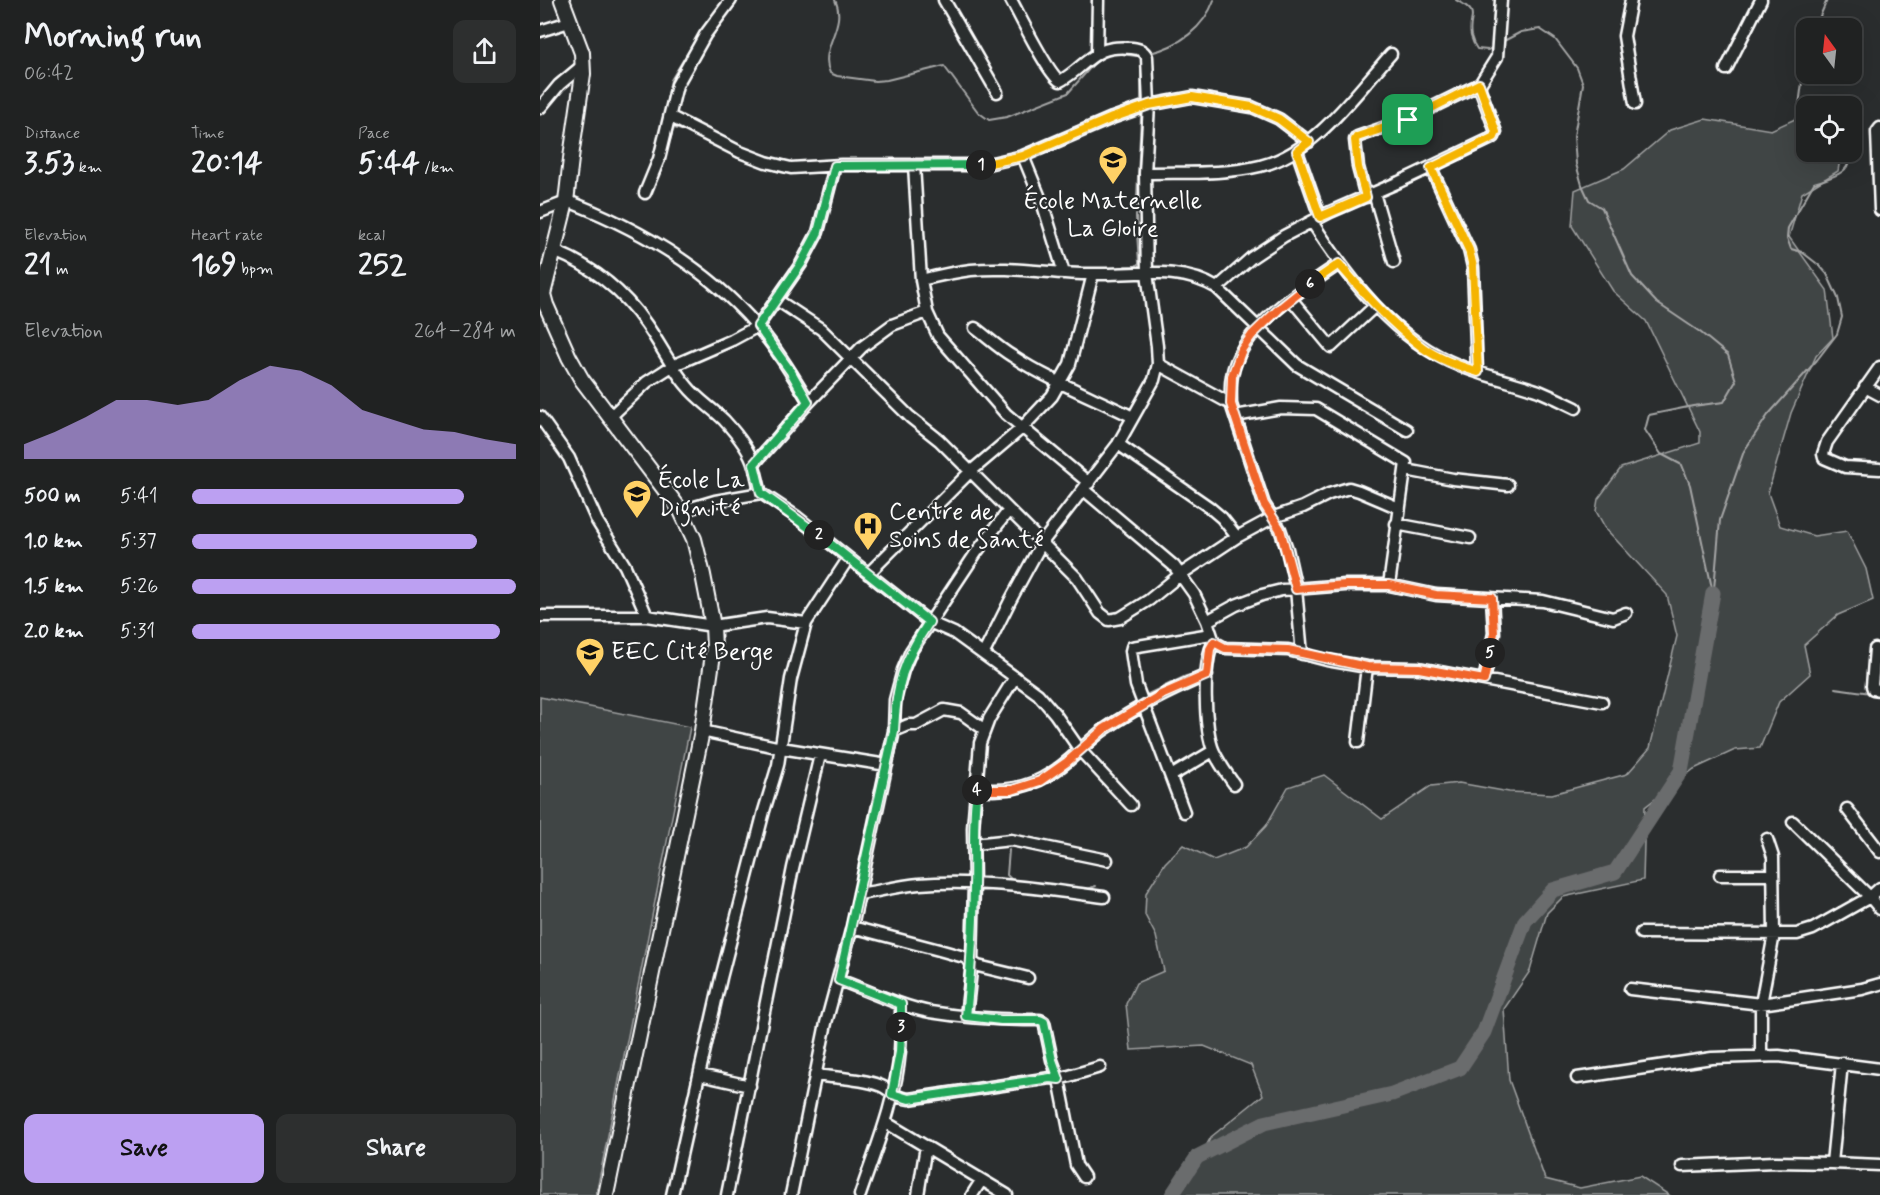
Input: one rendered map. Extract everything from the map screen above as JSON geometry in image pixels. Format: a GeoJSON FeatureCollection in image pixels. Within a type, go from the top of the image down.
{"type":"FeatureCollection","features":[{"type":"Feature","properties":{"kind":"main road"},"geometry":{"type":"LineString","coordinates":[[562,0],[582,53],[583,65],[566,202],[542,296],[569,357],[582,380],[681,511],[694,539],[713,626],[714,647],[702,731],[606,1195]]}},
{"type":"Feature","properties":{"kind":"street"},"geometry":{"type":"LineString","coordinates":[[944,0],[998,92]]}},
{"type":"Feature","properties":{"kind":"street"},"geometry":{"type":"LineString","coordinates":[[984,653],[1041,544],[1118,444],[1154,380],[1158,364],[1158,346],[1147,273],[1145,173],[1149,105],[1146,53],[1137,49],[1117,47],[1097,52],[1064,79],[1057,79],[1011,0]]}},
{"type":"Feature","properties":{"kind":"street"},"geometry":{"type":"LineString","coordinates":[[1097,52],[1098,0]]}},
{"type":"Feature","properties":{"kind":"street"},"geometry":{"type":"LineString","coordinates":[[1394,262],[1358,167],[1355,140],[1357,137],[1408,120],[1479,84],[1496,59],[1500,0]]}},
{"type":"Feature","properties":{"kind":"street"},"geometry":{"type":"LineString","coordinates":[[1631,0],[1624,36],[1635,104]]}},
{"type":"Feature","properties":{"kind":"street"},"geometry":{"type":"LineString","coordinates":[[1726,69],[1761,0]]}},
{"type":"Feature","properties":{"kind":"street"},"geometry":{"type":"LineString","coordinates":[[645,193],[659,159],[677,85],[725,2]]}},
{"type":"Feature","properties":{"kind":"street"},"geometry":{"type":"LineString","coordinates":[[540,31],[569,22]]}},
{"type":"Feature","properties":{"kind":"street"},"geometry":{"type":"LineString","coordinates":[[1145,173],[1242,169],[1262,166],[1297,151],[1323,130],[1391,54]]}},
{"type":"Feature","properties":{"kind":"street"},"geometry":{"type":"LineString","coordinates":[[540,108],[559,85],[583,65]]}},
{"type":"Feature","properties":{"kind":"street"},"geometry":{"type":"LineString","coordinates":[[1217,288],[1251,258],[1284,236],[1494,137],[1496,135],[1479,84]]}},
{"type":"Feature","properties":{"kind":"street"},"geometry":{"type":"LineString","coordinates":[[671,117],[740,152],[791,168],[983,165],[1023,156],[1112,118],[1149,105],[1192,97],[1252,107],[1279,119],[1309,142]]}},
{"type":"Feature","properties":{"kind":"street"},"geometry":{"type":"LineString","coordinates":[[1880,128],[1877,132],[1880,156],[1880,210]]}},
{"type":"Feature","properties":{"kind":"street"},"geometry":{"type":"LineString","coordinates":[[1297,151],[1316,219],[1339,264],[1375,306],[1423,348],[1459,366],[1541,392],[1576,408]]}},
{"type":"Feature","properties":{"kind":"street"},"geometry":{"type":"LineString","coordinates":[[1023,156],[1043,206],[1064,273]]}},
{"type":"Feature","properties":{"kind":"street"},"geometry":{"type":"LineString","coordinates":[[914,165],[921,280],[927,312],[938,336],[1005,414],[1181,573],[1207,621],[1212,638],[1204,693],[1213,751],[1234,784]]}},
{"type":"Feature","properties":{"kind":"street"},"geometry":{"type":"LineString","coordinates":[[609,418],[647,382],[672,366],[758,326],[809,251],[818,232],[835,166]]}},
{"type":"Feature","properties":{"kind":"street"},"geometry":{"type":"LineString","coordinates":[[1431,168],[1471,258],[1478,372]]}},
{"type":"Feature","properties":{"kind":"street"},"geometry":{"type":"LineString","coordinates":[[540,212],[566,202],[586,209],[648,238],[711,282],[758,326],[791,372],[808,402]]}},
{"type":"Feature","properties":{"kind":"street"},"geometry":{"type":"LineString","coordinates":[[554,251],[574,259],[596,273],[627,299],[689,389],[740,439],[754,464],[761,493],[797,517],[929,622],[954,633],[1038,694],[1080,750],[1131,805]]}},
{"type":"Feature","properties":{"kind":"street"},"geometry":{"type":"LineString","coordinates":[[1302,654],[1296,589],[1287,549],[1274,517],[1264,504],[1231,404],[1232,376],[1242,349],[1258,328],[1291,299],[1339,264]]}},
{"type":"Feature","properties":{"kind":"street"},"geometry":{"type":"LineString","coordinates":[[921,280],[972,270],[998,269],[1093,274],[1183,274],[1205,280],[1217,288],[1306,372],[1407,430]]}},
{"type":"Feature","properties":{"kind":"street"},"geometry":{"type":"LineString","coordinates":[[868,574],[970,472],[1022,428],[1061,383],[1070,364],[1093,274]]}},
{"type":"Feature","properties":{"kind":"street"},"geometry":{"type":"LineString","coordinates":[[1291,299],[1331,347],[1375,306]]}},
{"type":"Feature","properties":{"kind":"street"},"geometry":{"type":"LineString","coordinates":[[777,300],[821,329],[852,357],[910,417],[939,440],[1077,578],[1100,613],[1109,620],[1120,618],[1149,600],[1181,573],[1237,537],[1274,517],[1303,507],[1329,494],[1349,488],[1399,508]]}},
{"type":"Feature","properties":{"kind":"street"},"geometry":{"type":"LineString","coordinates":[[754,464],[808,402],[876,335],[892,325],[927,312]]}},
{"type":"Feature","properties":{"kind":"street"},"geometry":{"type":"LineString","coordinates":[[975,327],[1011,356],[1133,417]]}},
{"type":"Feature","properties":{"kind":"street"},"geometry":{"type":"LineString","coordinates":[[1158,364],[1231,404]]}},
{"type":"Feature","properties":{"kind":"street"},"geometry":{"type":"LineString","coordinates":[[1880,367],[1827,442],[1823,456],[1845,467],[1880,469]]}},
{"type":"Feature","properties":{"kind":"street"},"geometry":{"type":"LineString","coordinates":[[1865,387],[1880,395]]}},
{"type":"Feature","properties":{"kind":"street"},"geometry":{"type":"LineString","coordinates":[[1235,416],[1281,408],[1316,409],[1404,462],[1406,470],[1396,524],[1389,585]]}},
{"type":"Feature","properties":{"kind":"street"},"geometry":{"type":"LineString","coordinates":[[540,417],[569,459],[597,520],[625,566],[647,616]]}},
{"type":"Feature","properties":{"kind":"street"},"geometry":{"type":"LineString","coordinates":[[1118,444],[1209,507],[1222,518],[1237,537]]}},
{"type":"Feature","properties":{"kind":"street"},"geometry":{"type":"LineString","coordinates":[[1406,470],[1453,479],[1508,485]]}},
{"type":"Feature","properties":{"kind":"street"},"geometry":{"type":"LineString","coordinates":[[681,511],[715,501],[761,493]]}},
{"type":"Feature","properties":{"kind":"street"},"geometry":{"type":"LineString","coordinates":[[791,1195],[826,1023],[852,927],[894,731],[896,700],[903,670],[929,622],[976,552],[1009,510]]}},
{"type":"Feature","properties":{"kind":"street"},"geometry":{"type":"LineString","coordinates":[[1396,524],[1470,538]]}},
{"type":"Feature","properties":{"kind":"street"},"geometry":{"type":"LineString","coordinates":[[672,1195],[722,978],[764,811],[778,765],[791,679],[806,623],[848,559]]}},
{"type":"Feature","properties":{"kind":"street"},"geometry":{"type":"LineString","coordinates":[[1207,621],[1256,597],[1279,590],[1345,585],[1389,585],[1436,595],[1543,601],[1613,618],[1626,613]]}},
{"type":"Feature","properties":{"kind":"street"},"geometry":{"type":"LineString","coordinates":[[1484,680],[1494,633],[1492,598]]}},
{"type":"Feature","properties":{"kind":"street"},"geometry":{"type":"LineString","coordinates":[[540,616],[647,616],[713,626],[767,618],[806,623]]}},
{"type":"Feature","properties":{"kind":"street"},"geometry":{"type":"LineString","coordinates":[[1184,812],[1136,685],[1132,647],[1212,638],[1225,648],[1288,650],[1367,667],[1419,668],[1602,702]]}},
{"type":"Feature","properties":{"kind":"street"},"geometry":{"type":"LineString","coordinates":[[1875,649],[1872,686],[1880,690]]}},
{"type":"Feature","properties":{"kind":"street"},"geometry":{"type":"LineString","coordinates":[[1358,742],[1367,667]]}},
{"type":"Feature","properties":{"kind":"street"},"geometry":{"type":"LineString","coordinates":[[977,789],[999,791],[1024,787],[1050,774],[1104,729],[1143,702],[1207,675]]}},
{"type":"Feature","properties":{"kind":"street"},"geometry":{"type":"LineString","coordinates":[[966,1016],[972,963],[973,828],[977,759],[989,719],[1015,677]]}},
{"type":"Feature","properties":{"kind":"street"},"geometry":{"type":"LineString","coordinates":[[894,731],[908,725],[916,725],[944,710],[961,713],[985,730]]}},
{"type":"Feature","properties":{"kind":"street"},"geometry":{"type":"LineString","coordinates":[[702,731],[781,748],[886,765]]}},
{"type":"Feature","properties":{"kind":"street"},"geometry":{"type":"LineString","coordinates":[[1171,776],[1213,751]]}},
{"type":"Feature","properties":{"kind":"street"},"geometry":{"type":"LineString","coordinates":[[727,1195],[793,868],[820,755]]}},
{"type":"Feature","properties":{"kind":"street"},"geometry":{"type":"LineString","coordinates":[[1846,808],[1880,852]]}},
{"type":"Feature","properties":{"kind":"street"},"geometry":{"type":"LineString","coordinates":[[1793,822],[1880,909]]}},
{"type":"Feature","properties":{"kind":"street"},"geometry":{"type":"LineString","coordinates":[[1761,1056],[1761,1004],[1774,934],[1773,857],[1767,839]]}},
{"type":"Feature","properties":{"kind":"street"},"geometry":{"type":"LineString","coordinates":[[974,844],[1011,840],[1107,860]]}},
{"type":"Feature","properties":{"kind":"street"},"geometry":{"type":"LineString","coordinates":[[1720,875],[1773,875]]}},
{"type":"Feature","properties":{"kind":"street"},"geometry":{"type":"LineString","coordinates":[[859,894],[917,885],[974,885],[1035,887],[1104,897]]}},
{"type":"Feature","properties":{"kind":"street"},"geometry":{"type":"LineString","coordinates":[[1641,933],[1797,934],[1813,929],[1870,897],[1880,888]]}},
{"type":"Feature","properties":{"kind":"street"},"geometry":{"type":"LineString","coordinates":[[852,927],[964,957],[978,966],[1028,978]]}},
{"type":"Feature","properties":{"kind":"street"},"geometry":{"type":"LineString","coordinates":[[839,980],[901,1004],[930,1012],[982,1019],[1040,1020],[1044,1022],[1052,1060],[1059,1079],[1076,1165],[1084,1177]]}},
{"type":"Feature","properties":{"kind":"street"},"geometry":{"type":"LineString","coordinates":[[1630,989],[1761,1004],[1880,985]]}},
{"type":"Feature","properties":{"kind":"street"},"geometry":{"type":"LineString","coordinates":[[860,1195],[892,1094],[900,1052],[901,1004]]}},
{"type":"Feature","properties":{"kind":"street"},"geometry":{"type":"LineString","coordinates":[[1577,1078],[1703,1059],[1761,1056],[1842,1063],[1880,1069]]}},
{"type":"Feature","properties":{"kind":"street"},"geometry":{"type":"LineString","coordinates":[[1832,1163],[1842,1063]]}},
{"type":"Feature","properties":{"kind":"street"},"geometry":{"type":"LineString","coordinates":[[815,1075],[871,1082],[885,1087],[892,1094],[909,1099],[1050,1078],[1059,1079],[1100,1067]]}},
{"type":"Feature","properties":{"kind":"street"},"geometry":{"type":"LineString","coordinates":[[700,1075],[750,1086]]}},
{"type":"Feature","properties":{"kind":"street"},"geometry":{"type":"LineString","coordinates":[[885,1122],[1007,1195]]}},
{"type":"Feature","properties":{"kind":"street"},"geometry":{"type":"LineString","coordinates":[[918,1195],[926,1146]]}},
{"type":"Feature","properties":{"kind":"street"},"geometry":{"type":"LineString","coordinates":[[1682,1166],[1775,1162],[1880,1165]]}},
{"type":"Feature","properties":{"kind":"street"},"geometry":{"type":"LineString","coordinates":[[972,1195],[981,1180]]}},
{"type":"Feature","properties":{"kind":"shaded area"},"geometry":{"type":"Polygon","coordinates":[[[1705,119],[1771,130],[1796,119],[1796,162],[1839,162],[1838,171],[1802,193],[1789,237],[1827,290],[1833,338],[1816,356],[1791,413],[1768,493],[1780,526],[1814,536],[1847,531],[1866,569],[1873,600],[1838,615],[1804,645],[1810,674],[1779,702],[1760,748],[1735,750],[1694,769],[1645,807],[1643,880],[1563,897],[1547,913],[1530,971],[1504,1009],[1509,1080],[1545,1179],[1580,1188],[1640,1176],[1669,1195],[1179,1195],[1211,1137],[1263,1095],[1251,1065],[1204,1046],[1131,1050],[1126,1004],[1136,983],[1164,971],[1156,936],[1145,915],[1146,893],[1165,863],[1183,845],[1214,860],[1246,847],[1266,826],[1288,787],[1324,775],[1382,819],[1431,786],[1459,783],[1509,792],[1552,794],[1627,774],[1650,748],[1677,636],[1667,595],[1606,529],[1596,511],[1598,499],[1621,468],[1700,443],[1700,432],[1646,321],[1613,291],[1572,226],[1575,190],[1624,169],[1670,130],[1705,119]]]}},
{"type":"Feature","properties":{"kind":"shaded area"},"geometry":{"type":"Polygon","coordinates":[[[540,697],[690,727],[596,1195],[540,1195],[540,697]]]}},
{"type":"Feature","properties":{"kind":"waterway"},"geometry":{"type":"LineString","coordinates":[[835,0],[838,19],[828,55],[827,64],[830,73],[875,81],[944,66],[978,112],[989,120],[1007,117],[1068,93],[1097,60]]}},
{"type":"Feature","properties":{"kind":"waterway"},"geometry":{"type":"LineString","coordinates":[[1150,53],[1171,46],[1189,34],[1204,19],[1214,0]]}},
{"type":"Feature","properties":{"kind":"waterway"},"geometry":{"type":"LineString","coordinates":[[1456,0],[1472,12],[1470,29],[1477,49],[1488,50],[1495,46]]}},
{"type":"Feature","properties":{"kind":"waterway"},"geometry":{"type":"LineString","coordinates":[[1819,18],[1827,0]]}},
{"type":"Feature","properties":{"kind":"waterway"},"geometry":{"type":"LineString","coordinates":[[666,105],[671,80],[704,26]]}},
{"type":"Feature","properties":{"kind":"waterway"},"geometry":{"type":"LineString","coordinates":[[1502,42],[1521,32],[1540,29],[1555,39],[1577,68],[1583,84],[1574,136],[1576,164],[1589,200],[1602,208],[1632,276],[1657,303],[1700,332],[1728,355],[1736,381],[1724,402],[1649,415],[1645,430],[1661,454],[1682,465],[1690,485],[1713,593]]}},
{"type":"Feature","properties":{"kind":"waterway"},"geometry":{"type":"LineString","coordinates":[[1115,53],[1142,55]]}},
{"type":"Feature","properties":{"kind":"waterway"},"geometry":{"type":"LineString","coordinates":[[1141,61],[1141,104]]}},
{"type":"Feature","properties":{"kind":"waterway"},"geometry":{"type":"LineString","coordinates":[[1800,96],[1802,84]]}},
{"type":"Feature","properties":{"kind":"waterway"},"geometry":{"type":"LineString","coordinates":[[1125,266],[1136,266],[1139,263],[1136,217],[1141,116],[1140,114],[1130,117]]}},
{"type":"Feature","properties":{"kind":"waterway"},"geometry":{"type":"LineString","coordinates":[[670,140],[674,128],[693,133]]}},
{"type":"Feature","properties":{"kind":"waterway"},"geometry":{"type":"LineString","coordinates":[[711,130],[737,145]]}},
{"type":"Feature","properties":{"kind":"waterway"},"geometry":{"type":"LineString","coordinates":[[748,149],[779,160]]}},
{"type":"Feature","properties":{"kind":"waterway"},"geometry":{"type":"LineString","coordinates":[[752,162],[776,171],[787,172]]}},
{"type":"Feature","properties":{"kind":"waterway"},"geometry":{"type":"LineString","coordinates":[[1714,589],[1720,520],[1744,451],[1768,415],[1837,334],[1842,317],[1838,298],[1827,274],[1802,252],[1791,249],[1787,238],[1788,228],[1814,183],[1840,174],[1848,162]]}},
{"type":"Feature","properties":{"kind":"waterway"},"geometry":{"type":"LineString","coordinates":[[991,168],[1006,165]]}},
{"type":"Feature","properties":{"kind":"waterway"},"geometry":{"type":"LineString","coordinates":[[852,171],[889,170]]}},
{"type":"Feature","properties":{"kind":"waterway"},"geometry":{"type":"LineString","coordinates":[[943,170],[976,170]]}},
{"type":"Feature","properties":{"kind":"waterway"},"geometry":{"type":"LineString","coordinates":[[1172,1195],[1197,1157],[1264,1123],[1392,1094],[1460,1068],[1484,1032],[1525,921],[1553,890],[1615,872],[1681,771],[1713,593]]}},
{"type":"Feature","properties":{"kind":"waterway"},"geometry":{"type":"LineString","coordinates":[[796,627],[798,627],[796,640]]}},
{"type":"Feature","properties":{"kind":"waterway"},"geometry":{"type":"LineString","coordinates":[[1147,698],[1148,694],[1186,676],[1203,672]]}},
{"type":"Feature","properties":{"kind":"waterway"},"geometry":{"type":"LineString","coordinates":[[1835,688],[1871,693]]}},
{"type":"Feature","properties":{"kind":"waterway"},"geometry":{"type":"LineString","coordinates":[[1079,742],[1111,717],[1138,701]]}},
{"type":"Feature","properties":{"kind":"waterway"},"geometry":{"type":"LineString","coordinates":[[752,832],[758,809]]}},
{"type":"Feature","properties":{"kind":"waterway"},"geometry":{"type":"LineString","coordinates":[[1009,850],[1007,875],[1013,881]]}},
{"type":"Feature","properties":{"kind":"waterway"},"geometry":{"type":"LineString","coordinates":[[1084,890],[1096,886]]}},
{"type":"Feature","properties":{"kind":"waterway"},"geometry":{"type":"LineString","coordinates":[[1846,1070],[1871,1074]]}},
{"type":"Feature","properties":{"kind":"place","name":"École Maternelle La Gloire"},"geometry":{"type":"Point","coordinates":[1113,186]}},
{"type":"Feature","properties":{"kind":"place","name":"École La Dignité"},"geometry":{"type":"Point","coordinates":[637,520]}},
{"type":"Feature","properties":{"kind":"place","name":"Centre de Soins de Santé"},"geometry":{"type":"Point","coordinates":[868,552]}},
{"type":"Feature","properties":{"kind":"place","name":"EEC Cité Berge"},"geometry":{"type":"Point","coordinates":[590,678]}},
{"type":"Feature","properties":{"kind":"route"},"geometry":{"type":"LineString","coordinates":[[1479,84],[1496,132],[1494,137],[1431,168],[1469,250],[1473,267],[1478,372],[1459,366],[1423,348],[1375,306],[1339,264],[1312,282],[1252,335],[1236,361],[1232,376],[1231,404],[1264,504],[1280,529],[1296,589],[1345,585],[1389,585],[1436,595],[1492,598],[1494,633],[1484,680],[1419,668],[1367,667],[1288,650],[1225,648],[1214,642],[1208,655],[1207,675],[1161,695],[1104,729],[1067,762],[1040,781],[1012,790],[977,789],[973,828],[972,963],[966,1016],[1044,1022],[1052,1060],[1059,1079],[1050,1078],[909,1099],[896,1097],[892,1094],[900,1052],[901,1004],[839,980],[894,731],[896,700],[903,670],[929,622],[797,517],[761,493],[754,464],[808,402],[791,372],[758,326],[809,251],[818,232],[835,166],[983,165],[1023,156],[1112,118],[1149,105],[1192,97],[1252,107],[1279,119],[1309,142],[1297,151],[1320,217],[1366,197],[1358,167],[1355,140],[1357,137],[1408,120],[1479,84]]}}]}
